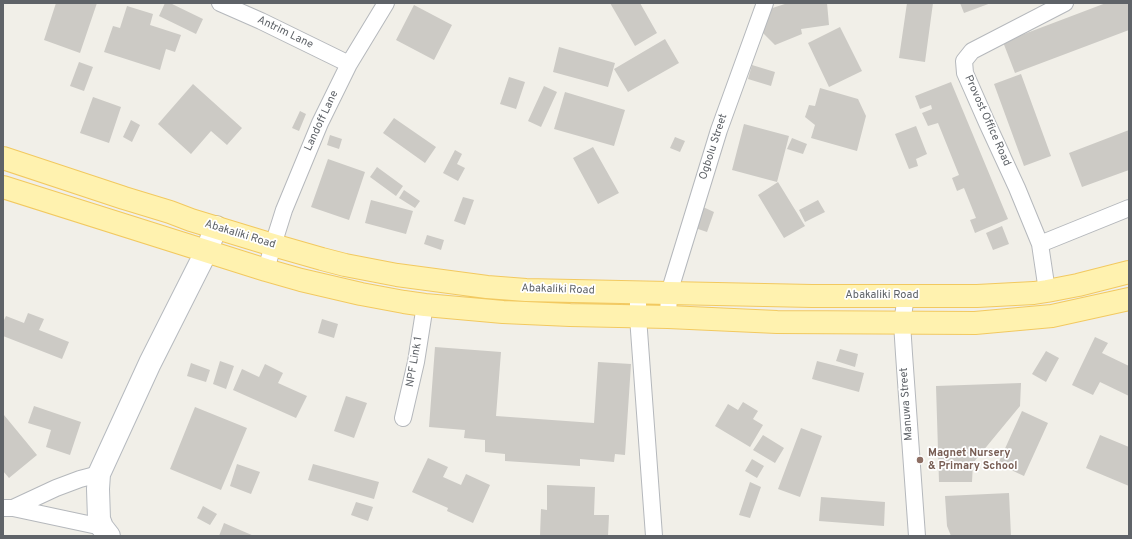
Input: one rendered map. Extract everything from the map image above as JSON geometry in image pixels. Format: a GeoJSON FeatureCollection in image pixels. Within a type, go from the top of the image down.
{"type":"FeatureCollection","features":[{"type":"Feature","properties":{"kind":"main road","name":"Abakaliki Road"},"geometry":{"type":"LineString","coordinates":[[3,158],[216,228],[345,265],[397,275],[506,288],[526,290],[812,296],[976,296],[1047,291],[1129,272]]}},
{"type":"Feature","properties":{"kind":"main road"},"geometry":{"type":"LineString","coordinates":[[3,186],[206,252],[301,280],[361,294],[425,305],[503,312],[638,317],[772,321],[975,323],[1052,316],[1129,299]]}},
{"type":"Feature","properties":{"kind":"main road"},"geometry":{"type":"LineString","coordinates":[[105,532],[100,519],[98,501],[99,474],[150,363],[206,252],[216,228]]}},
{"type":"Feature","properties":{"kind":"main road"},"geometry":{"type":"LineString","coordinates":[[503,312],[506,288]]}},
{"type":"Feature","properties":{"kind":"street","name":"Antrim Lane"},"geometry":{"type":"LineString","coordinates":[[220,3],[350,64]]}},
{"type":"Feature","properties":{"kind":"street","name":"Landoff Lane"},"geometry":{"type":"LineString","coordinates":[[266,270],[272,245],[284,210],[320,123],[350,64],[386,3]]}},
{"type":"Feature","properties":{"kind":"street","name":"Ogbolu Street"},"geometry":{"type":"LineString","coordinates":[[668,317],[669,293],[719,130],[765,3]]}},
{"type":"Feature","properties":{"kind":"street","name":"Provost Office Road"},"geometry":{"type":"LineString","coordinates":[[1047,291],[1040,244],[1017,188],[965,73],[964,61],[972,51],[1065,3]]}},
{"type":"Feature","properties":{"kind":"street"},"geometry":{"type":"LineString","coordinates":[[1040,244],[1129,208]]}},
{"type":"Feature","properties":{"kind":"street"},"geometry":{"type":"LineString","coordinates":[[638,292],[638,317],[654,536]]}},
{"type":"Feature","properties":{"kind":"street","name":"Manuwa Street"},"geometry":{"type":"LineString","coordinates":[[906,296],[902,323],[917,536]]}},
{"type":"Feature","properties":{"kind":"street","name":"NPF Link 1"},"geometry":{"type":"LineString","coordinates":[[403,418],[416,362],[425,305]]}},
{"type":"Feature","properties":{"kind":"street"},"geometry":{"type":"LineString","coordinates":[[8,508],[80,479],[99,474]]}},
{"type":"Feature","properties":{"kind":"street"},"geometry":{"type":"LineString","coordinates":[[8,508],[105,532]]}},
{"type":"Feature","properties":{"kind":"building"},"geometry":{"type":"Polygon","coordinates":[[[56,3],[97,3],[80,53],[44,40],[56,3]]]}},
{"type":"Feature","properties":{"kind":"building"},"geometry":{"type":"Polygon","coordinates":[[[165,3],[170,3],[203,19],[196,34],[159,16],[165,3]]]}},
{"type":"Feature","properties":{"kind":"building"},"geometry":{"type":"Polygon","coordinates":[[[610,3],[640,3],[657,33],[635,46],[610,3]]]}},
{"type":"Feature","properties":{"kind":"building"},"geometry":{"type":"Polygon","coordinates":[[[788,3],[827,3],[829,25],[801,29],[802,34],[775,45],[760,30],[766,10],[788,3]]]}},
{"type":"Feature","properties":{"kind":"building"},"geometry":{"type":"Polygon","coordinates":[[[907,3],[933,3],[925,62],[899,58],[907,3]]]}},
{"type":"Feature","properties":{"kind":"building"},"geometry":{"type":"Polygon","coordinates":[[[960,3],[991,3],[964,13],[960,3]]]}},
{"type":"Feature","properties":{"kind":"building"},"geometry":{"type":"Polygon","coordinates":[[[1106,3],[1129,3],[1129,30],[1015,73],[1003,42],[1106,3]]]}},
{"type":"Feature","properties":{"kind":"building"},"geometry":{"type":"Polygon","coordinates":[[[414,5],[452,25],[434,60],[396,40],[414,5]]]}},
{"type":"Feature","properties":{"kind":"building"},"geometry":{"type":"Polygon","coordinates":[[[127,6],[153,14],[150,25],[181,35],[175,52],[166,49],[160,70],[104,52],[113,26],[120,28],[127,6]]]}},
{"type":"Feature","properties":{"kind":"building"},"geometry":{"type":"Polygon","coordinates":[[[840,27],[862,71],[829,87],[808,43],[840,27]]]}},
{"type":"Feature","properties":{"kind":"building"},"geometry":{"type":"Polygon","coordinates":[[[665,39],[679,63],[628,92],[614,69],[665,39]]]}},
{"type":"Feature","properties":{"kind":"building"},"geometry":{"type":"Polygon","coordinates":[[[559,47],[615,63],[608,87],[553,72],[559,47]]]}},
{"type":"Feature","properties":{"kind":"building"},"geometry":{"type":"Polygon","coordinates":[[[79,62],[93,67],[84,91],[70,86],[79,62]]]}},
{"type":"Feature","properties":{"kind":"building"},"geometry":{"type":"Polygon","coordinates":[[[752,65],[775,72],[771,86],[748,79],[752,65]]]}},
{"type":"Feature","properties":{"kind":"building"},"geometry":{"type":"Polygon","coordinates":[[[1021,74],[1051,156],[1024,166],[994,84],[1021,74]]]}},
{"type":"Feature","properties":{"kind":"building"},"geometry":{"type":"Polygon","coordinates":[[[509,77],[525,82],[516,109],[500,104],[509,77]]]}},
{"type":"Feature","properties":{"kind":"building"},"geometry":{"type":"Polygon","coordinates":[[[951,82],[1008,219],[975,233],[970,220],[976,218],[964,188],[957,191],[952,178],[959,175],[938,123],[928,126],[922,113],[932,109],[931,105],[920,109],[915,96],[951,82]]]}},
{"type":"Feature","properties":{"kind":"building"},"geometry":{"type":"Polygon","coordinates":[[[193,84],[242,128],[227,145],[211,131],[191,154],[158,124],[193,84]]]}},
{"type":"Feature","properties":{"kind":"building"},"geometry":{"type":"Polygon","coordinates":[[[544,86],[557,92],[541,127],[528,121],[544,86]]]}},
{"type":"Feature","properties":{"kind":"building"},"geometry":{"type":"Polygon","coordinates":[[[820,88],[858,99],[866,116],[857,151],[811,138],[815,125],[805,117],[809,105],[815,106],[820,88]]]}},
{"type":"Feature","properties":{"kind":"building"},"geometry":{"type":"Polygon","coordinates":[[[565,92],[625,110],[614,146],[554,129],[565,92]]]}},
{"type":"Feature","properties":{"kind":"building"},"geometry":{"type":"Polygon","coordinates":[[[93,97],[121,107],[109,143],[80,133],[93,97]]]}},
{"type":"Feature","properties":{"kind":"building"},"geometry":{"type":"Polygon","coordinates":[[[300,111],[306,114],[299,131],[292,128],[300,111]]]}},
{"type":"Feature","properties":{"kind":"building"},"geometry":{"type":"Polygon","coordinates":[[[394,118],[436,147],[425,163],[383,133],[394,118]]]}},
{"type":"Feature","properties":{"kind":"building"},"geometry":{"type":"Polygon","coordinates":[[[131,120],[140,125],[132,142],[123,137],[131,120]]]}},
{"type":"Feature","properties":{"kind":"building"},"geometry":{"type":"Polygon","coordinates":[[[744,124],[789,136],[777,182],[732,170],[744,124]]]}},
{"type":"Feature","properties":{"kind":"building"},"geometry":{"type":"Polygon","coordinates":[[[916,126],[927,154],[916,159],[918,166],[909,169],[895,134],[916,126]]]}},
{"type":"Feature","properties":{"kind":"building"},"geometry":{"type":"Polygon","coordinates":[[[1129,130],[1129,170],[1082,187],[1069,153],[1129,130]]]}},
{"type":"Feature","properties":{"kind":"building"},"geometry":{"type":"Polygon","coordinates":[[[330,135],[342,139],[339,149],[327,145],[330,135]]]}},
{"type":"Feature","properties":{"kind":"building"},"geometry":{"type":"Polygon","coordinates":[[[675,137],[685,141],[680,152],[670,148],[675,137]]]}},
{"type":"Feature","properties":{"kind":"building"},"geometry":{"type":"Polygon","coordinates":[[[792,138],[807,144],[803,154],[787,149],[792,138]]]}},
{"type":"Feature","properties":{"kind":"building"},"geometry":{"type":"Polygon","coordinates":[[[593,147],[619,193],[598,204],[573,158],[593,147]]]}},
{"type":"Feature","properties":{"kind":"building"},"geometry":{"type":"Polygon","coordinates":[[[455,150],[462,154],[457,164],[465,168],[458,181],[443,173],[455,150]]]}},
{"type":"Feature","properties":{"kind":"building"},"geometry":{"type":"Polygon","coordinates":[[[328,159],[365,172],[349,220],[311,207],[328,159]]]}},
{"type":"Feature","properties":{"kind":"building"},"geometry":{"type":"Polygon","coordinates":[[[377,167],[403,186],[396,196],[370,177],[377,167]]]}},
{"type":"Feature","properties":{"kind":"building"},"geometry":{"type":"Polygon","coordinates":[[[778,182],[805,226],[784,238],[758,195],[778,182]]]}},
{"type":"Feature","properties":{"kind":"building"},"geometry":{"type":"Polygon","coordinates":[[[404,190],[420,201],[415,208],[399,198],[404,190]]]}},
{"type":"Feature","properties":{"kind":"building"},"geometry":{"type":"Polygon","coordinates":[[[463,197],[474,200],[465,225],[454,221],[463,197]]]}},
{"type":"Feature","properties":{"kind":"building"},"geometry":{"type":"Polygon","coordinates":[[[371,200],[413,211],[406,234],[365,223],[371,200]]]}},
{"type":"Feature","properties":{"kind":"building"},"geometry":{"type":"Polygon","coordinates":[[[818,200],[825,212],[805,222],[799,210],[818,200]]]}},
{"type":"Feature","properties":{"kind":"building"},"geometry":{"type":"Polygon","coordinates":[[[703,207],[714,212],[707,232],[695,228],[703,207]]]}},
{"type":"Feature","properties":{"kind":"building"},"geometry":{"type":"Polygon","coordinates":[[[1002,226],[1009,244],[993,250],[986,233],[1002,226]]]}},
{"type":"Feature","properties":{"kind":"building"},"geometry":{"type":"Polygon","coordinates":[[[427,235],[444,240],[441,250],[424,244],[427,235]]]}},
{"type":"Feature","properties":{"kind":"building"},"geometry":{"type":"Polygon","coordinates":[[[28,313],[44,319],[39,330],[69,342],[62,359],[3,336],[3,322],[6,316],[24,323],[28,313]]]}},
{"type":"Feature","properties":{"kind":"building"},"geometry":{"type":"Polygon","coordinates":[[[322,319],[338,324],[334,338],[318,333],[322,319]]]}},
{"type":"Feature","properties":{"kind":"building"},"geometry":{"type":"Polygon","coordinates":[[[1095,337],[1108,343],[1102,353],[1129,366],[1129,396],[1100,382],[1093,395],[1072,385],[1095,337]]]}},
{"type":"Feature","properties":{"kind":"building"},"geometry":{"type":"Polygon","coordinates":[[[435,347],[501,352],[496,416],[594,423],[598,362],[631,364],[625,455],[615,454],[614,462],[580,459],[580,466],[505,461],[505,454],[485,452],[485,440],[464,438],[465,430],[429,427],[435,347]]]}},
{"type":"Feature","properties":{"kind":"building"},"geometry":{"type":"Polygon","coordinates":[[[840,349],[858,354],[855,367],[836,361],[840,349]]]}},
{"type":"Feature","properties":{"kind":"building"},"geometry":{"type":"Polygon","coordinates":[[[1046,351],[1059,358],[1046,382],[1032,374],[1046,351]]]}},
{"type":"Feature","properties":{"kind":"building"},"geometry":{"type":"Polygon","coordinates":[[[220,361],[234,366],[226,389],[213,384],[220,361]]]}},
{"type":"Feature","properties":{"kind":"building"},"geometry":{"type":"Polygon","coordinates":[[[817,361],[864,373],[859,392],[812,379],[817,361]]]}},
{"type":"Feature","properties":{"kind":"building"},"geometry":{"type":"Polygon","coordinates":[[[191,363],[210,370],[206,382],[187,376],[191,363]]]}},
{"type":"Feature","properties":{"kind":"building"},"geometry":{"type":"Polygon","coordinates":[[[265,364],[283,373],[278,383],[307,396],[296,418],[233,390],[242,369],[259,377],[265,364]]]}},
{"type":"Feature","properties":{"kind":"building"},"geometry":{"type":"Polygon","coordinates":[[[1021,383],[1020,406],[973,463],[972,482],[939,482],[936,386],[1021,383]]]}},
{"type":"Feature","properties":{"kind":"building"},"geometry":{"type":"Polygon","coordinates":[[[346,396],[367,403],[354,438],[334,431],[346,396]]]}},
{"type":"Feature","properties":{"kind":"building"},"geometry":{"type":"Polygon","coordinates":[[[743,402],[758,411],[753,419],[763,425],[750,447],[715,426],[728,404],[738,410],[743,402]]]}},
{"type":"Feature","properties":{"kind":"building"},"geometry":{"type":"Polygon","coordinates":[[[34,406],[81,422],[70,455],[46,447],[51,430],[28,423],[34,406]]]}},
{"type":"Feature","properties":{"kind":"building"},"geometry":{"type":"Polygon","coordinates":[[[195,407],[247,428],[221,490],[170,469],[195,407]]]}},
{"type":"Feature","properties":{"kind":"building"},"geometry":{"type":"Polygon","coordinates":[[[1022,411],[1048,423],[1024,476],[998,464],[1022,411]]]}},
{"type":"Feature","properties":{"kind":"building"},"geometry":{"type":"Polygon","coordinates":[[[4,415],[37,455],[9,478],[3,471],[4,415]]]}},
{"type":"Feature","properties":{"kind":"building"},"geometry":{"type":"Polygon","coordinates":[[[801,428],[822,436],[800,497],[778,489],[801,428]]]}},
{"type":"Feature","properties":{"kind":"building"},"geometry":{"type":"Polygon","coordinates":[[[763,435],[784,448],[775,463],[753,450],[763,435]]]}},
{"type":"Feature","properties":{"kind":"building"},"geometry":{"type":"Polygon","coordinates":[[[1100,435],[1129,447],[1129,486],[1086,468],[1100,435]]]}},
{"type":"Feature","properties":{"kind":"building"},"geometry":{"type":"Polygon","coordinates":[[[428,458],[448,467],[443,477],[461,485],[466,474],[490,485],[473,523],[447,511],[448,508],[412,492],[428,458]]]}},
{"type":"Feature","properties":{"kind":"building"},"geometry":{"type":"Polygon","coordinates":[[[752,459],[764,466],[757,478],[745,471],[752,459]]]}},
{"type":"Feature","properties":{"kind":"building"},"geometry":{"type":"Polygon","coordinates":[[[237,464],[260,472],[251,494],[230,486],[237,464]]]}},
{"type":"Feature","properties":{"kind":"building"},"geometry":{"type":"Polygon","coordinates":[[[313,464],[379,482],[374,499],[308,480],[313,464]]]}},
{"type":"Feature","properties":{"kind":"building"},"geometry":{"type":"Polygon","coordinates":[[[750,482],[761,487],[750,518],[739,515],[750,482]]]}},
{"type":"Feature","properties":{"kind":"building"},"geometry":{"type":"Polygon","coordinates":[[[547,485],[595,487],[594,515],[609,515],[608,536],[540,536],[541,509],[547,510],[547,485]]]}},
{"type":"Feature","properties":{"kind":"building"},"geometry":{"type":"Polygon","coordinates":[[[1009,493],[1011,536],[951,536],[947,526],[945,496],[1009,493]]]}},
{"type":"Feature","properties":{"kind":"building"},"geometry":{"type":"Polygon","coordinates":[[[821,497],[885,502],[884,526],[819,521],[821,497]]]}},
{"type":"Feature","properties":{"kind":"building"},"geometry":{"type":"Polygon","coordinates":[[[356,502],[373,507],[368,521],[351,515],[356,502]]]}},
{"type":"Feature","properties":{"kind":"building"},"geometry":{"type":"Polygon","coordinates":[[[203,506],[217,514],[210,525],[197,518],[203,506]]]}},
{"type":"Feature","properties":{"kind":"building"},"geometry":{"type":"Polygon","coordinates":[[[224,523],[254,536],[219,536],[224,523]]]}},
{"type":"Feature","properties":{"kind":"place","name":"Magnet Nursery & Primary School"},"geometry":{"type":"Point","coordinates":[920,460]}}]}
